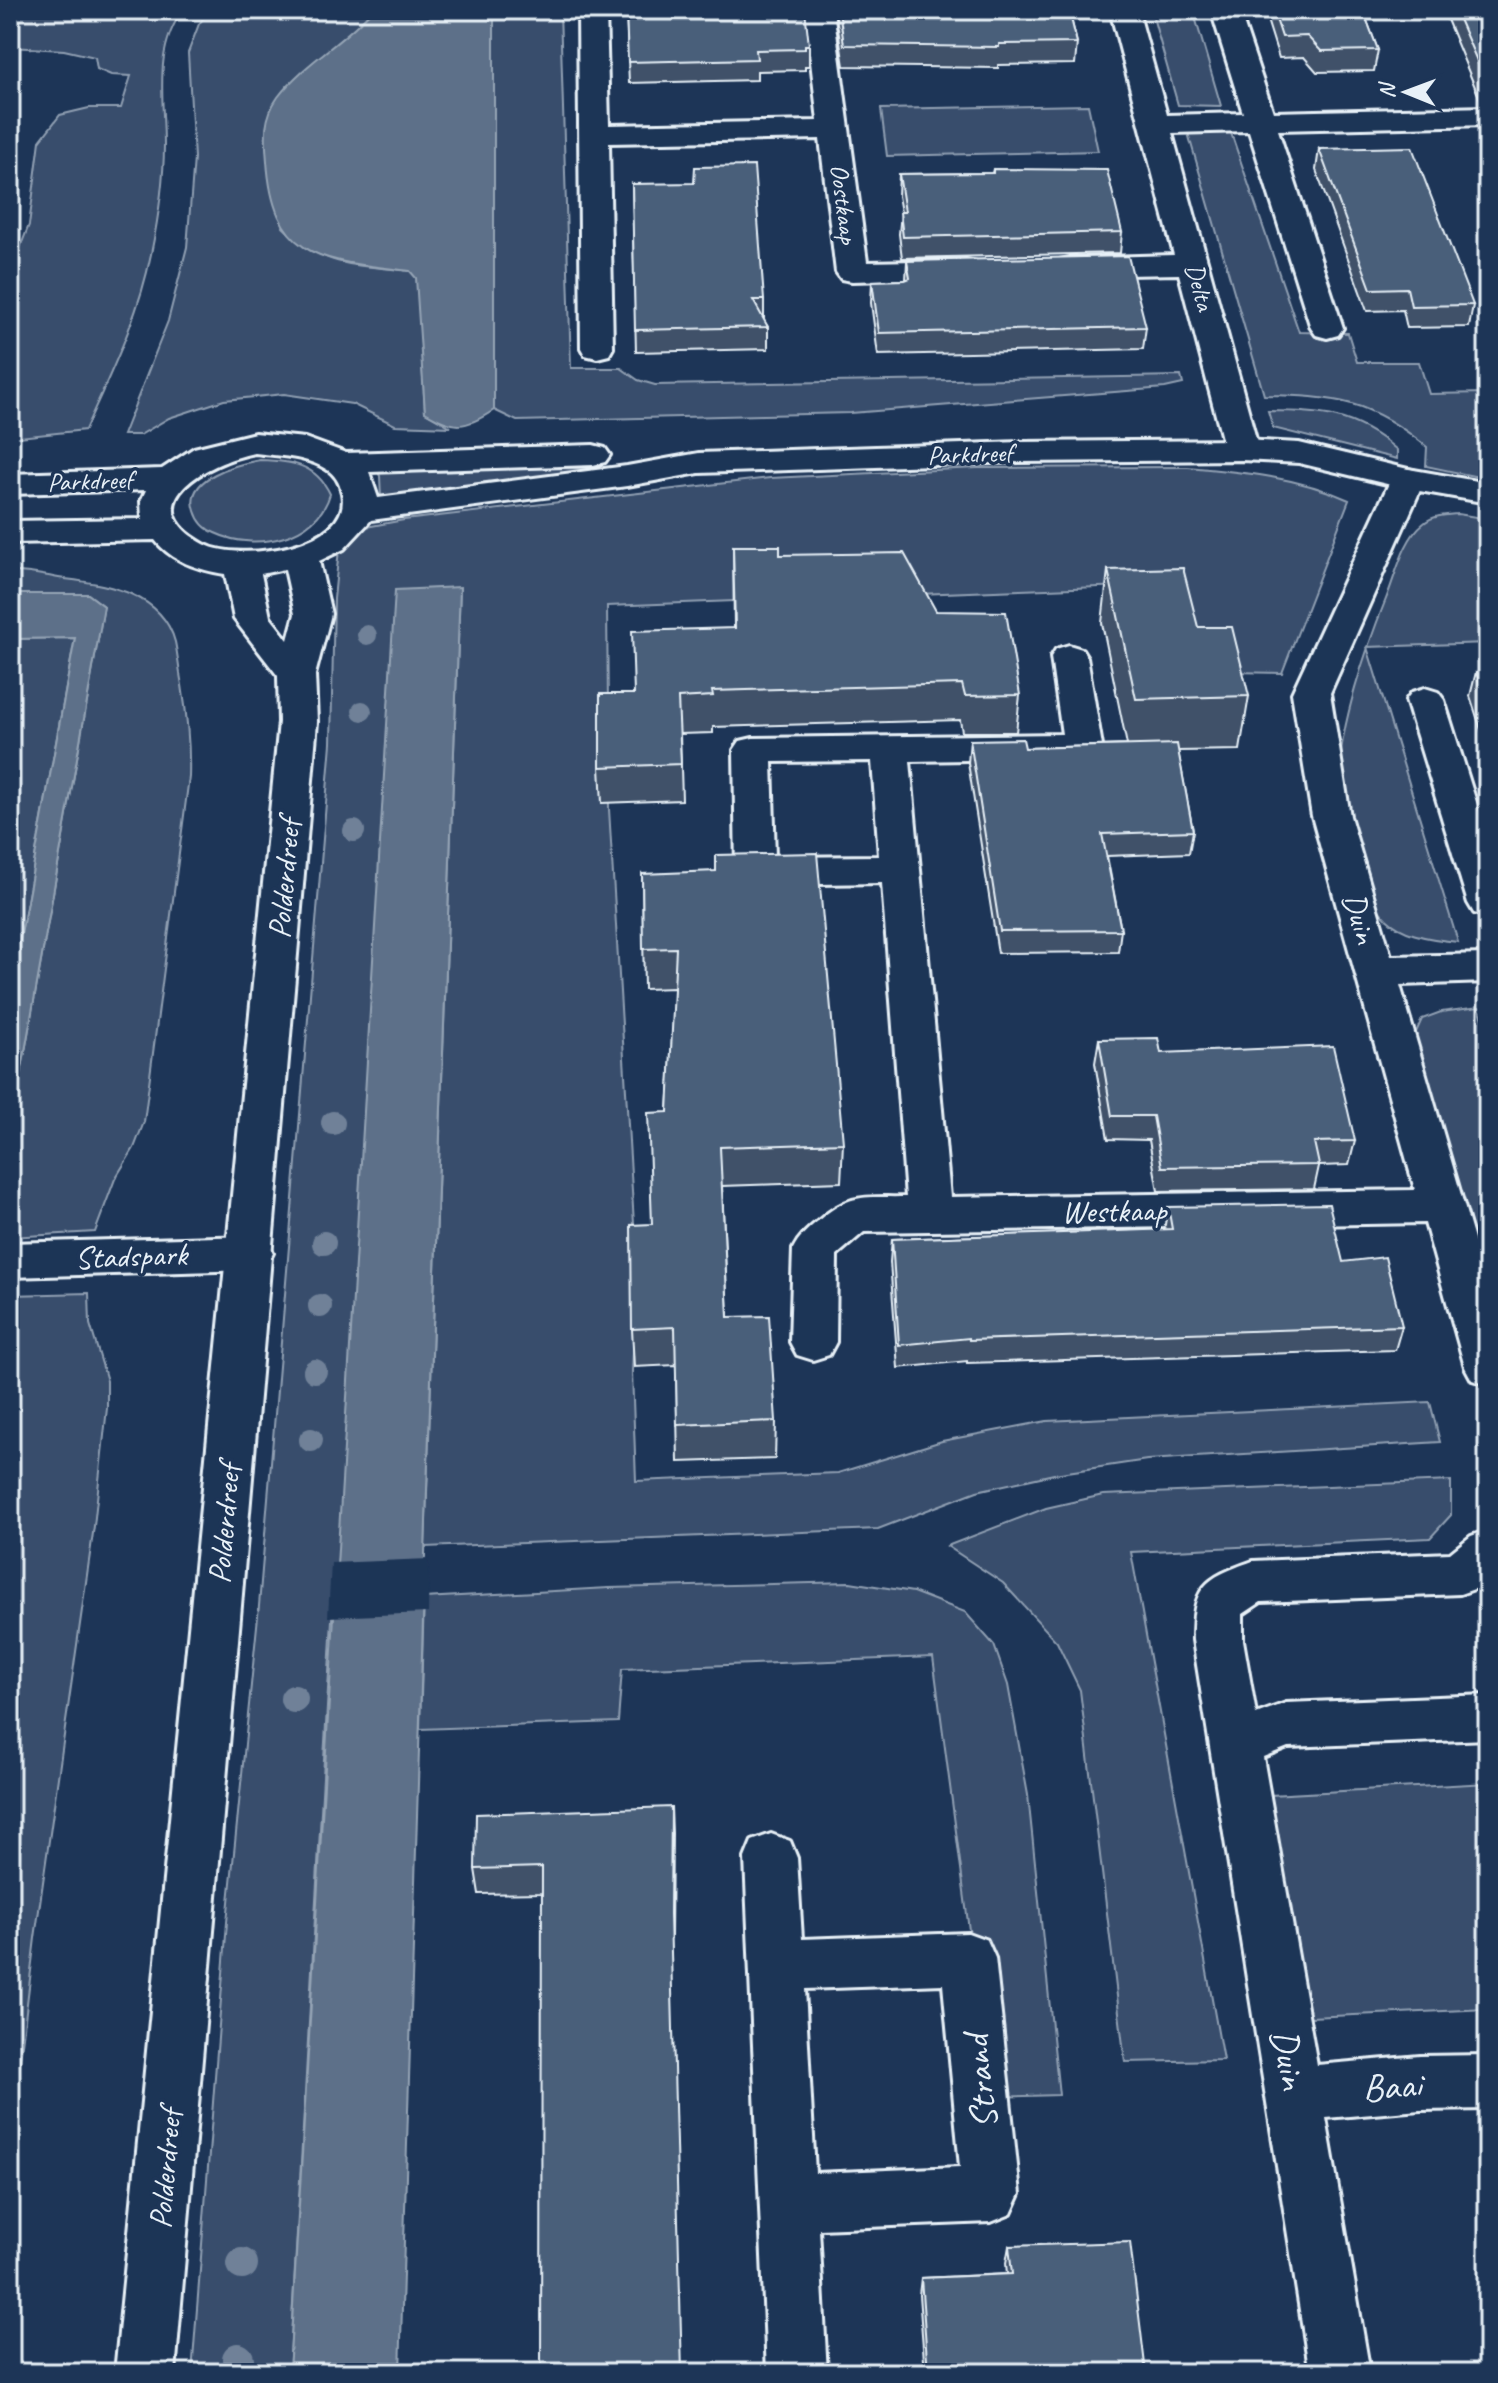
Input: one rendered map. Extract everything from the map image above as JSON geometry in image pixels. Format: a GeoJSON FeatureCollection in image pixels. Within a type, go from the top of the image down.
{"type":"FeatureCollection","features":[{"type":"Feature","properties":{"kind":"street"},"geometry":{"type":"LineString","coordinates":[[592,10],[597,348]]}},
{"type":"Feature","properties":{"kind":"street","name":"Oostkaap"},"geometry":{"type":"LineString","coordinates":[[819,10],[852,272],[992,269]]}},
{"type":"Feature","properties":{"kind":"street","name":"Delta"},"geometry":{"type":"LineString","coordinates":[[1124,10],[1242,450]]}},
{"type":"Feature","properties":{"kind":"street"},"geometry":{"type":"LineString","coordinates":[[1225,10],[1327,328]]}},
{"type":"Feature","properties":{"kind":"street"},"geometry":{"type":"LineString","coordinates":[[1156,124],[1488,116]]}},
{"type":"Feature","properties":{"kind":"street","name":"Oostkaap"},"geometry":{"type":"LineString","coordinates":[[595,134],[834,130]]}},
{"type":"Feature","properties":{"kind":"street"},"geometry":{"type":"LineString","coordinates":[[1038,267],[1194,264]]}},
{"type":"Feature","properties":{"kind":"street"},"geometry":{"type":"LineString","coordinates":[[255,443],[289,443],[320,450],[344,463],[357,477],[363,494],[360,511],[344,533],[315,551],[278,562],[241,565],[206,559],[179,547],[161,529],[157,504],[171,479],[193,462],[222,449],[255,443]]}},
{"type":"Feature","properties":{"kind":"street","name":"Parkdreef"},"geometry":{"type":"LineString","coordinates":[[360,511],[627,476],[699,463],[1020,452],[1242,450],[1294,468],[1404,487],[1488,493]]}},
{"type":"Feature","properties":{"kind":"street","name":"Parkdreef"},"geometry":{"type":"LineString","coordinates":[[344,463],[627,454],[699,463]]}},
{"type":"Feature","properties":{"kind":"street","name":"Parkdreef"},"geometry":{"type":"LineString","coordinates":[[10,484],[171,479]]}},
{"type":"Feature","properties":{"kind":"street","name":"Parkdreef"},"geometry":{"type":"LineString","coordinates":[[1404,487],[1488,512]]}},
{"type":"Feature","properties":{"kind":"street","name":"Duin"},"geometry":{"type":"LineString","coordinates":[[1404,487],[1311,693],[1331,816],[1488,1367]]}},
{"type":"Feature","properties":{"kind":"street","name":"Parkdreef"},"geometry":{"type":"LineString","coordinates":[[10,532],[161,529]]}},
{"type":"Feature","properties":{"kind":"street","name":"Polderdreef"},"geometry":{"type":"LineString","coordinates":[[145,2373],[251,1253],[298,722],[296,675],[313,614],[300,556]]}},
{"type":"Feature","properties":{"kind":"street"},"geometry":{"type":"LineString","coordinates":[[241,565],[252,619],[296,675]]}},
{"type":"Feature","properties":{"kind":"street"},"geometry":{"type":"LineString","coordinates":[[900,869],[756,871],[753,750],[1083,746],[1069,657]]}},
{"type":"Feature","properties":{"kind":"street"},"geometry":{"type":"LineString","coordinates":[[1425,700],[1488,903]]}},
{"type":"Feature","properties":{"kind":"street"},"geometry":{"type":"LineString","coordinates":[[890,749],[930,1215]]}},
{"type":"Feature","properties":{"kind":"street"},"geometry":{"type":"LineString","coordinates":[[1375,971],[1488,968]]}},
{"type":"Feature","properties":{"kind":"street","name":"Westkaap"},"geometry":{"type":"LineString","coordinates":[[813,1342],[815,1249],[854,1215],[1442,1206]]}},
{"type":"Feature","properties":{"kind":"street","name":"Stadspark"},"geometry":{"type":"LineString","coordinates":[[10,1260],[251,1253]]}},
{"type":"Feature","properties":{"kind":"street","name":"Duin"},"geometry":{"type":"LineString","coordinates":[[1340,2373],[1218,1640],[1218,1604],[1253,1582],[1460,1573],[1488,1550]]}},
{"type":"Feature","properties":{"kind":"street"},"geometry":{"type":"LineString","coordinates":[[1236,1745],[1286,1725],[1488,1717]]}},
{"type":"Feature","properties":{"kind":"street"},"geometry":{"type":"LineString","coordinates":[[771,1858],[797,2373]]}},
{"type":"Feature","properties":{"kind":"street","name":"Strand"},"geometry":{"type":"LineString","coordinates":[[777,1965],[968,1958],[991,2194],[788,2202]]}},
{"type":"Feature","properties":{"kind":"street","name":"Baai"},"geometry":{"type":"LineString","coordinates":[[1295,2094],[1420,2083],[1488,2082]]}},
{"type":"Feature","properties":{"kind":"shaded area"},"geometry":{"type":"Polygon","coordinates":[[[10,10],[183,10],[167,41],[164,58],[164,158],[154,241],[146,277],[123,344],[85,430],[10,438],[10,273],[29,225],[40,141],[60,115],[89,108],[121,108],[131,76],[111,75],[97,69],[95,57],[64,50],[10,47],[10,10]]]}},
{"type":"Feature","properties":{"kind":"shaded area"},"geometry":{"type":"Polygon","coordinates":[[[210,10],[372,10],[366,17],[283,227],[298,241],[327,258],[356,265],[410,271],[417,278],[425,412],[451,427],[395,425],[352,404],[284,394],[224,400],[169,418],[140,435],[123,435],[168,321],[187,247],[194,158],[188,53],[199,24],[210,10]]]}},
{"type":"Feature","properties":{"kind":"shaded area"},"geometry":{"type":"Polygon","coordinates":[[[372,10],[494,10],[494,410],[467,424],[444,422],[425,412],[416,278],[410,271],[353,264],[309,250],[293,238],[280,220],[272,195],[266,136],[267,120],[273,105],[288,85],[372,10]]]}},
{"type":"Feature","properties":{"kind":"shaded area"},"geometry":{"type":"Polygon","coordinates":[[[494,10],[560,10],[571,368],[621,368],[638,380],[655,385],[1181,376],[1183,384],[1165,388],[851,413],[517,421],[494,410],[494,10]]]}},
{"type":"Feature","properties":{"kind":"shaded area"},"geometry":{"type":"Polygon","coordinates":[[[1151,10],[1193,10],[1221,106],[1178,105],[1151,10]]]}},
{"type":"Feature","properties":{"kind":"shaded area"},"geometry":{"type":"Polygon","coordinates":[[[1088,105],[1098,151],[887,156],[881,109],[1088,105]]]}},
{"type":"Feature","properties":{"kind":"shaded area"},"geometry":{"type":"Polygon","coordinates":[[[1188,133],[1231,133],[1299,332],[1348,333],[1357,362],[1419,362],[1429,394],[1488,393],[1488,479],[1426,466],[1427,447],[1407,431],[1369,410],[1311,397],[1264,395],[1188,133]]]}},
{"type":"Feature","properties":{"kind":"shaded area"},"geometry":{"type":"Polygon","coordinates":[[[1268,411],[1321,414],[1352,422],[1397,450],[1397,459],[1273,428],[1268,411]]]}},
{"type":"Feature","properties":{"kind":"shaded area"},"geometry":{"type":"Polygon","coordinates":[[[260,460],[292,463],[318,476],[330,494],[323,509],[312,522],[298,531],[266,541],[231,539],[208,529],[195,511],[193,499],[197,489],[215,474],[260,460]]]}},
{"type":"Feature","properties":{"kind":"shaded area"},"geometry":{"type":"Polygon","coordinates":[[[1187,467],[1290,481],[1349,500],[1282,673],[1186,671],[1152,585],[607,606],[609,809],[637,1274],[632,1372],[636,1481],[838,1473],[942,1441],[1047,1421],[1430,1402],[1440,1442],[1147,1460],[1054,1474],[977,1491],[878,1529],[425,1547],[460,588],[333,1602],[289,2373],[192,2373],[227,1922],[259,1606],[331,743],[334,599],[339,549],[366,527],[404,520],[770,478],[977,468],[1187,467]]]}},
{"type":"Feature","properties":{"kind":"shaded area"},"geometry":{"type":"Polygon","coordinates":[[[601,468],[381,498],[380,476],[376,469],[601,468]]]}},
{"type":"Feature","properties":{"kind":"shaded area"},"geometry":{"type":"Polygon","coordinates":[[[1445,515],[1488,519],[1488,643],[1368,647],[1401,558],[1417,530],[1428,520],[1445,515]]]}},
{"type":"Feature","properties":{"kind":"shaded area"},"geometry":{"type":"Polygon","coordinates":[[[10,540],[18,540],[10,572],[10,540]]]}},
{"type":"Feature","properties":{"kind":"shaded area"},"geometry":{"type":"Polygon","coordinates":[[[10,572],[98,584],[146,602],[168,625],[175,642],[185,708],[189,777],[144,1122],[134,1148],[115,1179],[95,1232],[10,1237],[10,1136],[104,606],[88,594],[10,594],[10,572]]]}},
{"type":"Feature","properties":{"kind":"shaded area"},"geometry":{"type":"Polygon","coordinates":[[[460,587],[427,1489],[400,2373],[289,2373],[395,590],[460,587]]]}},
{"type":"Feature","properties":{"kind":"shaded area"},"geometry":{"type":"Polygon","coordinates":[[[10,594],[88,594],[104,606],[10,1136],[10,995],[75,638],[10,639],[10,594]]]}},
{"type":"Feature","properties":{"kind":"shaded area"},"geometry":{"type":"Polygon","coordinates":[[[75,638],[10,995],[10,639],[75,638]]]}},
{"type":"Feature","properties":{"kind":"shaded area"},"geometry":{"type":"Polygon","coordinates":[[[1368,649],[1458,942],[1414,935],[1387,920],[1370,893],[1343,807],[1339,781],[1343,738],[1368,649]]]}},
{"type":"Feature","properties":{"kind":"shaded area"},"geometry":{"type":"Polygon","coordinates":[[[1479,1007],[1488,1034],[1488,1308],[1411,1043],[1422,1019],[1441,1012],[1479,1007]]]}},
{"type":"Feature","properties":{"kind":"shaded area"},"geometry":{"type":"Polygon","coordinates":[[[89,1293],[90,1324],[107,1381],[107,1408],[94,1526],[35,1938],[10,2142],[10,1295],[89,1293]]]}},
{"type":"Feature","properties":{"kind":"shaded area"},"geometry":{"type":"Polygon","coordinates":[[[1451,1481],[1451,1515],[1430,1538],[1131,1552],[1223,2060],[1125,2062],[1080,1690],[1057,1642],[1003,1583],[947,1546],[1046,1508],[1103,1495],[1451,1481]]]}},
{"type":"Feature","properties":{"kind":"shaded area"},"geometry":{"type":"Polygon","coordinates":[[[850,1582],[913,1592],[965,1612],[994,1645],[1008,1685],[1028,1795],[1059,2095],[991,2097],[933,1657],[622,1669],[618,1722],[420,1729],[424,1598],[609,1588],[850,1582]]]}},
{"type":"Feature","properties":{"kind":"shaded area"},"geometry":{"type":"Polygon","coordinates":[[[1488,1783],[1488,2009],[1310,2017],[1270,1795],[1488,1783]]]}},
{"type":"Feature","properties":{"kind":"pier"},"geometry":{"type":"Polygon","coordinates":[[[429,1559],[428,1613],[328,1617],[331,1563],[429,1559]]]}},
{"type":"Feature","properties":{"kind":"building"},"geometry":{"type":"Polygon","coordinates":[[[626,10],[805,10],[809,45],[805,45],[805,49],[756,50],[757,59],[628,62],[626,10]]]}},
{"type":"Feature","properties":{"kind":"building"},"geometry":{"type":"Polygon","coordinates":[[[839,10],[1069,10],[1077,43],[999,44],[999,47],[844,45],[839,10]]]}},
{"type":"Feature","properties":{"kind":"building"},"geometry":{"type":"Polygon","coordinates":[[[1273,10],[1363,10],[1378,50],[1321,51],[1307,36],[1282,37],[1273,10]]]}},
{"type":"Feature","properties":{"kind":"building"},"geometry":{"type":"Polygon","coordinates":[[[1455,10],[1488,10],[1488,84],[1487,84],[1455,10]]]}},
{"type":"Feature","properties":{"kind":"building"},"geometry":{"type":"Polygon","coordinates":[[[1412,147],[1473,305],[1411,306],[1407,288],[1371,289],[1319,149],[1412,147]]]}},
{"type":"Feature","properties":{"kind":"building"},"geometry":{"type":"Polygon","coordinates":[[[754,166],[764,300],[753,300],[768,327],[635,330],[632,184],[694,183],[695,167],[754,166]]]}},
{"type":"Feature","properties":{"kind":"building"},"geometry":{"type":"Polygon","coordinates":[[[993,169],[1107,170],[1122,232],[903,237],[900,212],[905,212],[899,174],[993,173],[993,169]]]}},
{"type":"Feature","properties":{"kind":"building"},"geometry":{"type":"Polygon","coordinates":[[[1128,256],[1146,327],[879,333],[872,281],[910,278],[907,261],[1128,256]]]}},
{"type":"Feature","properties":{"kind":"building"},"geometry":{"type":"Polygon","coordinates":[[[733,546],[780,546],[780,555],[904,553],[936,611],[1006,612],[1020,695],[965,696],[962,684],[712,691],[713,696],[678,698],[681,764],[600,767],[600,694],[634,694],[632,631],[735,628],[733,546]]]}},
{"type":"Feature","properties":{"kind":"building"},"geometry":{"type":"Polygon","coordinates":[[[1183,568],[1198,627],[1232,627],[1249,696],[1136,699],[1108,570],[1183,568]]]}},
{"type":"Feature","properties":{"kind":"building"},"geometry":{"type":"Polygon","coordinates":[[[1488,671],[1488,708],[1476,672],[1488,671]]]}},
{"type":"Feature","properties":{"kind":"building"},"geometry":{"type":"Polygon","coordinates":[[[1023,739],[1025,748],[1177,744],[1193,831],[1102,834],[1121,930],[1000,931],[970,740],[1023,739]]]}},
{"type":"Feature","properties":{"kind":"building"},"geometry":{"type":"Polygon","coordinates":[[[817,853],[843,1143],[720,1147],[728,1317],[769,1316],[776,1421],[677,1425],[675,1327],[632,1329],[631,1225],[652,1224],[648,1113],[668,1112],[676,948],[643,949],[642,874],[716,871],[716,855],[817,853]]]}},
{"type":"Feature","properties":{"kind":"building"},"geometry":{"type":"Polygon","coordinates":[[[1158,1038],[1161,1053],[1333,1046],[1355,1141],[1314,1142],[1319,1165],[1162,1167],[1153,1116],[1112,1116],[1099,1039],[1158,1038]]]}},
{"type":"Feature","properties":{"kind":"building"},"geometry":{"type":"Polygon","coordinates":[[[1329,1204],[1343,1262],[1385,1257],[1402,1326],[969,1338],[899,1345],[892,1239],[1172,1229],[1168,1207],[1329,1204]]]}},
{"type":"Feature","properties":{"kind":"building"},"geometry":{"type":"Polygon","coordinates":[[[671,1807],[670,1914],[682,2373],[541,2373],[542,1867],[475,1869],[476,1814],[671,1807]]]}},
{"type":"Feature","properties":{"kind":"building"},"geometry":{"type":"Polygon","coordinates":[[[1130,2242],[1146,2373],[928,2373],[921,2278],[1012,2274],[1009,2246],[1130,2242]]]}}]}
